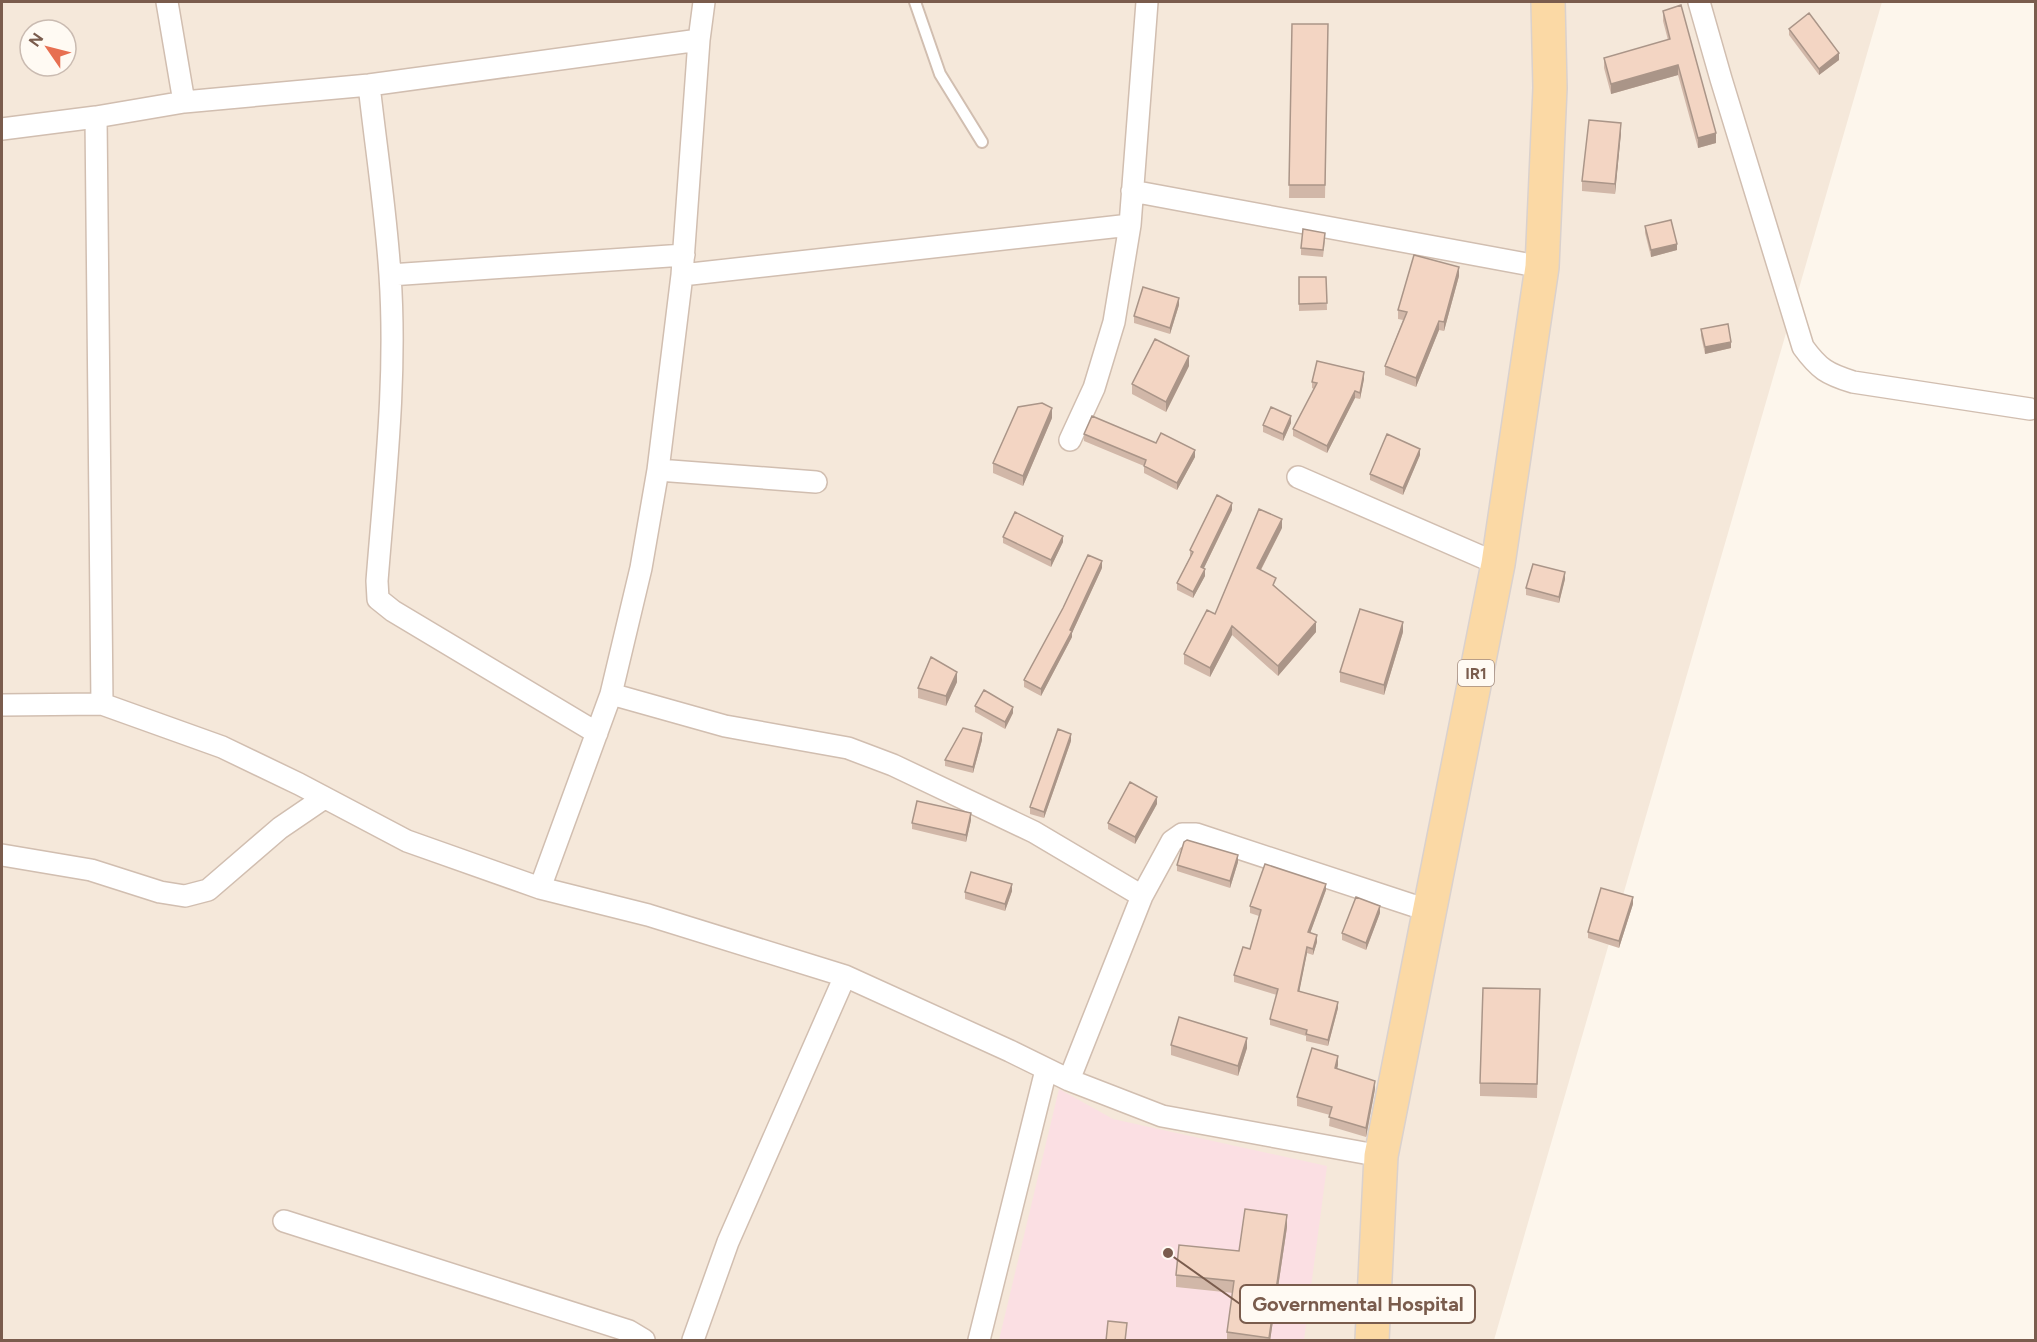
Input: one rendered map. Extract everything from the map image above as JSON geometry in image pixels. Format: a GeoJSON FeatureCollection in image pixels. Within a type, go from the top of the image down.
{"type":"FeatureCollection","features":[{"type":"Feature","properties":{"kind":"main road","name":"IR1"},"geometry":{"type":"LineString","coordinates":[[1373,1340],[1381,1156],[1498,564],[1542,267],[1550,88],[1548,2]]}},
{"type":"Feature","properties":{"kind":"street"},"geometry":{"type":"LineString","coordinates":[[167,2],[184,102]]}},
{"type":"Feature","properties":{"kind":"street"},"geometry":{"type":"LineString","coordinates":[[540,888],[611,694],[641,567],[658,470],[683,265],[699,40],[704,2]]}},
{"type":"Feature","properties":{"kind":"street"},"geometry":{"type":"LineString","coordinates":[[1070,440],[1094,388],[1114,322],[1130,225],[1147,2]]}},
{"type":"Feature","properties":{"kind":"street"},"geometry":{"type":"LineString","coordinates":[[1699,2],[1803,347],[1816,365],[1830,375],[1853,382],[2030,409]]}},
{"type":"Feature","properties":{"kind":"street"},"geometry":{"type":"LineString","coordinates":[[2,129],[96,117],[184,102],[369,85],[699,40]]}},
{"type":"Feature","properties":{"kind":"street"},"geometry":{"type":"LineString","coordinates":[[369,85],[390,275],[392,322],[390,429],[377,581],[378,599],[393,611],[597,733]]}},
{"type":"Feature","properties":{"kind":"street"},"geometry":{"type":"LineString","coordinates":[[96,117],[102,704]]}},
{"type":"Feature","properties":{"kind":"street"},"geometry":{"type":"LineString","coordinates":[[1132,192],[1542,267]]}},
{"type":"Feature","properties":{"kind":"street"},"geometry":{"type":"LineString","coordinates":[[390,275],[683,265],[1130,225]]}},
{"type":"Feature","properties":{"kind":"street"},"geometry":{"type":"LineString","coordinates":[[658,470],[816,482]]}},
{"type":"Feature","properties":{"kind":"street"},"geometry":{"type":"LineString","coordinates":[[1298,477],[1498,564]]}},
{"type":"Feature","properties":{"kind":"street"},"geometry":{"type":"LineString","coordinates":[[611,694],[725,726],[848,748],[893,765],[1034,832],[1142,896]]}},
{"type":"Feature","properties":{"kind":"street"},"geometry":{"type":"LineString","coordinates":[[2,705],[102,704],[222,747],[407,842],[540,888],[648,915],[845,976],[1069,1080],[1162,1116],[1381,1156]]}},
{"type":"Feature","properties":{"kind":"street"},"geometry":{"type":"LineString","coordinates":[[2,855],[91,870],[160,892],[185,896],[208,890],[279,828],[324,798]]}},
{"type":"Feature","properties":{"kind":"street"},"geometry":{"type":"LineString","coordinates":[[1069,1080],[1142,896],[1172,841],[1182,834],[1196,834],[1430,911]]}},
{"type":"Feature","properties":{"kind":"street"},"geometry":{"type":"LineString","coordinates":[[693,1341],[728,1242],[845,976]]}},
{"type":"Feature","properties":{"kind":"street"},"geometry":{"type":"LineString","coordinates":[[979,1341],[1047,1070]]}},
{"type":"Feature","properties":{"kind":"street"},"geometry":{"type":"LineString","coordinates":[[285,1221],[629,1331],[644,1341]]}},
{"type":"Feature","properties":{"kind":"lane"},"geometry":{"type":"LineString","coordinates":[[915,2],[940,74],[982,142]]}},
{"type":"Feature","properties":{"kind":"shaded area"},"geometry":{"type":"Polygon","coordinates":[[[2,2],[1882,2],[1494,1340],[2,1340],[2,2]]]}},
{"type":"Feature","properties":{"kind":"shaded area"},"geometry":{"type":"Polygon","coordinates":[[[1059,1089],[1113,1119],[1327,1166],[1304,1340],[999,1340],[1059,1089]]]}},
{"type":"Feature","properties":{"kind":"building"},"geometry":{"type":"Polygon","coordinates":[[[1681,5],[1716,133],[1698,138],[1678,65],[1611,84],[1604,58],[1670,39],[1663,11],[1681,5]]]}},
{"type":"Feature","properties":{"kind":"building"},"geometry":{"type":"Polygon","coordinates":[[[1809,13],[1839,53],[1819,69],[1789,29],[1809,13]]]}},
{"type":"Feature","properties":{"kind":"building"},"geometry":{"type":"Polygon","coordinates":[[[1292,24],[1328,24],[1325,185],[1289,185],[1292,24]]]}},
{"type":"Feature","properties":{"kind":"building"},"geometry":{"type":"Polygon","coordinates":[[[1589,120],[1621,123],[1615,184],[1582,181],[1589,120]]]}},
{"type":"Feature","properties":{"kind":"building"},"geometry":{"type":"Polygon","coordinates":[[[1671,220],[1677,244],[1651,250],[1645,226],[1671,220]]]}},
{"type":"Feature","properties":{"kind":"building"},"geometry":{"type":"Polygon","coordinates":[[[1303,229],[1325,233],[1323,250],[1301,248],[1303,229]]]}},
{"type":"Feature","properties":{"kind":"building"},"geometry":{"type":"Polygon","coordinates":[[[1414,255],[1459,267],[1444,322],[1439,321],[1416,378],[1385,366],[1407,312],[1398,310],[1414,255]]]}},
{"type":"Feature","properties":{"kind":"building"},"geometry":{"type":"Polygon","coordinates":[[[1299,277],[1326,277],[1327,303],[1299,304],[1299,277]]]}},
{"type":"Feature","properties":{"kind":"building"},"geometry":{"type":"Polygon","coordinates":[[[1143,287],[1179,298],[1170,328],[1134,316],[1143,287]]]}},
{"type":"Feature","properties":{"kind":"building"},"geometry":{"type":"Polygon","coordinates":[[[1728,324],[1731,342],[1705,347],[1701,329],[1728,324]]]}},
{"type":"Feature","properties":{"kind":"building"},"geometry":{"type":"Polygon","coordinates":[[[1155,339],[1189,356],[1166,402],[1132,384],[1155,339]]]}},
{"type":"Feature","properties":{"kind":"building"},"geometry":{"type":"Polygon","coordinates":[[[1317,361],[1364,372],[1360,393],[1355,391],[1327,446],[1293,429],[1317,383],[1312,382],[1317,361]]]}},
{"type":"Feature","properties":{"kind":"building"},"geometry":{"type":"Polygon","coordinates":[[[1042,403],[1052,408],[1023,476],[993,463],[1018,407],[1042,403]]]}},
{"type":"Feature","properties":{"kind":"building"},"geometry":{"type":"Polygon","coordinates":[[[1271,407],[1291,416],[1283,434],[1263,425],[1271,407]]]}},
{"type":"Feature","properties":{"kind":"building"},"geometry":{"type":"Polygon","coordinates":[[[1092,416],[1156,443],[1161,433],[1195,450],[1177,483],[1144,466],[1146,460],[1084,434],[1092,416]]]}},
{"type":"Feature","properties":{"kind":"building"},"geometry":{"type":"Polygon","coordinates":[[[1387,434],[1420,449],[1403,488],[1370,474],[1387,434]]]}},
{"type":"Feature","properties":{"kind":"building"},"geometry":{"type":"Polygon","coordinates":[[[1217,495],[1232,503],[1201,567],[1205,569],[1193,592],[1177,583],[1193,552],[1190,550],[1217,495]]]}},
{"type":"Feature","properties":{"kind":"building"},"geometry":{"type":"Polygon","coordinates":[[[1259,509],[1282,519],[1257,568],[1276,578],[1273,585],[1316,622],[1278,666],[1232,626],[1210,668],[1184,654],[1207,610],[1215,614],[1259,509]]]}},
{"type":"Feature","properties":{"kind":"building"},"geometry":{"type":"Polygon","coordinates":[[[1015,512],[1063,536],[1051,560],[1003,537],[1015,512]]]}},
{"type":"Feature","properties":{"kind":"building"},"geometry":{"type":"Polygon","coordinates":[[[1088,555],[1102,561],[1070,630],[1072,631],[1041,689],[1024,680],[1063,608],[1088,555]]]}},
{"type":"Feature","properties":{"kind":"building"},"geometry":{"type":"Polygon","coordinates":[[[1533,564],[1565,572],[1559,597],[1526,588],[1533,564]]]}},
{"type":"Feature","properties":{"kind":"building"},"geometry":{"type":"Polygon","coordinates":[[[1360,609],[1403,622],[1384,685],[1340,672],[1360,609]]]}},
{"type":"Feature","properties":{"kind":"building"},"geometry":{"type":"Polygon","coordinates":[[[931,657],[957,672],[946,696],[918,688],[931,657]]]}},
{"type":"Feature","properties":{"kind":"building"},"geometry":{"type":"Polygon","coordinates":[[[984,690],[1013,707],[1005,722],[975,706],[984,690]]]}},
{"type":"Feature","properties":{"kind":"building"},"geometry":{"type":"Polygon","coordinates":[[[963,728],[982,733],[973,767],[945,760],[963,728]]]}},
{"type":"Feature","properties":{"kind":"building"},"geometry":{"type":"Polygon","coordinates":[[[1058,729],[1071,734],[1044,812],[1030,807],[1058,729]]]}},
{"type":"Feature","properties":{"kind":"building"},"geometry":{"type":"Polygon","coordinates":[[[1130,782],[1157,797],[1135,837],[1108,823],[1130,782]]]}},
{"type":"Feature","properties":{"kind":"building"},"geometry":{"type":"Polygon","coordinates":[[[917,801],[971,813],[966,835],[912,823],[917,801]]]}},
{"type":"Feature","properties":{"kind":"building"},"geometry":{"type":"Polygon","coordinates":[[[1187,840],[1238,855],[1230,881],[1177,865],[1184,842],[1187,840]]]}},
{"type":"Feature","properties":{"kind":"building"},"geometry":{"type":"Polygon","coordinates":[[[1265,864],[1326,884],[1308,932],[1317,935],[1313,949],[1307,947],[1298,991],[1338,1002],[1328,1040],[1306,1034],[1307,1030],[1270,1019],[1278,989],[1234,975],[1243,947],[1250,949],[1261,910],[1250,906],[1265,864]]]}},
{"type":"Feature","properties":{"kind":"building"},"geometry":{"type":"Polygon","coordinates":[[[971,872],[1012,884],[1005,904],[965,892],[971,872]]]}},
{"type":"Feature","properties":{"kind":"building"},"geometry":{"type":"Polygon","coordinates":[[[1601,888],[1633,897],[1619,941],[1588,932],[1601,888]]]}},
{"type":"Feature","properties":{"kind":"building"},"geometry":{"type":"Polygon","coordinates":[[[1356,897],[1380,906],[1366,943],[1342,933],[1356,897]]]}},
{"type":"Feature","properties":{"kind":"building"},"geometry":{"type":"Polygon","coordinates":[[[1483,988],[1540,989],[1537,1084],[1480,1083],[1483,988]]]}},
{"type":"Feature","properties":{"kind":"building"},"geometry":{"type":"Polygon","coordinates":[[[1179,1017],[1247,1038],[1238,1066],[1171,1045],[1179,1017]]]}},
{"type":"Feature","properties":{"kind":"building"},"geometry":{"type":"Polygon","coordinates":[[[1312,1048],[1338,1056],[1335,1068],[1375,1081],[1366,1128],[1329,1117],[1332,1107],[1297,1097],[1312,1048]]]}},
{"type":"Feature","properties":{"kind":"building"},"geometry":{"type":"Polygon","coordinates":[[[1245,1209],[1287,1215],[1269,1338],[1227,1332],[1234,1281],[1176,1275],[1179,1245],[1239,1251],[1245,1209]]]}},
{"type":"Feature","properties":{"kind":"building"},"geometry":{"type":"Polygon","coordinates":[[[1108,1321],[1127,1323],[1125,1341],[1106,1341],[1108,1321]]]}},
{"type":"Feature","properties":{"kind":"place","name":"Governmental Hospital"},"geometry":{"type":"Point","coordinates":[1168,1253]}}]}
